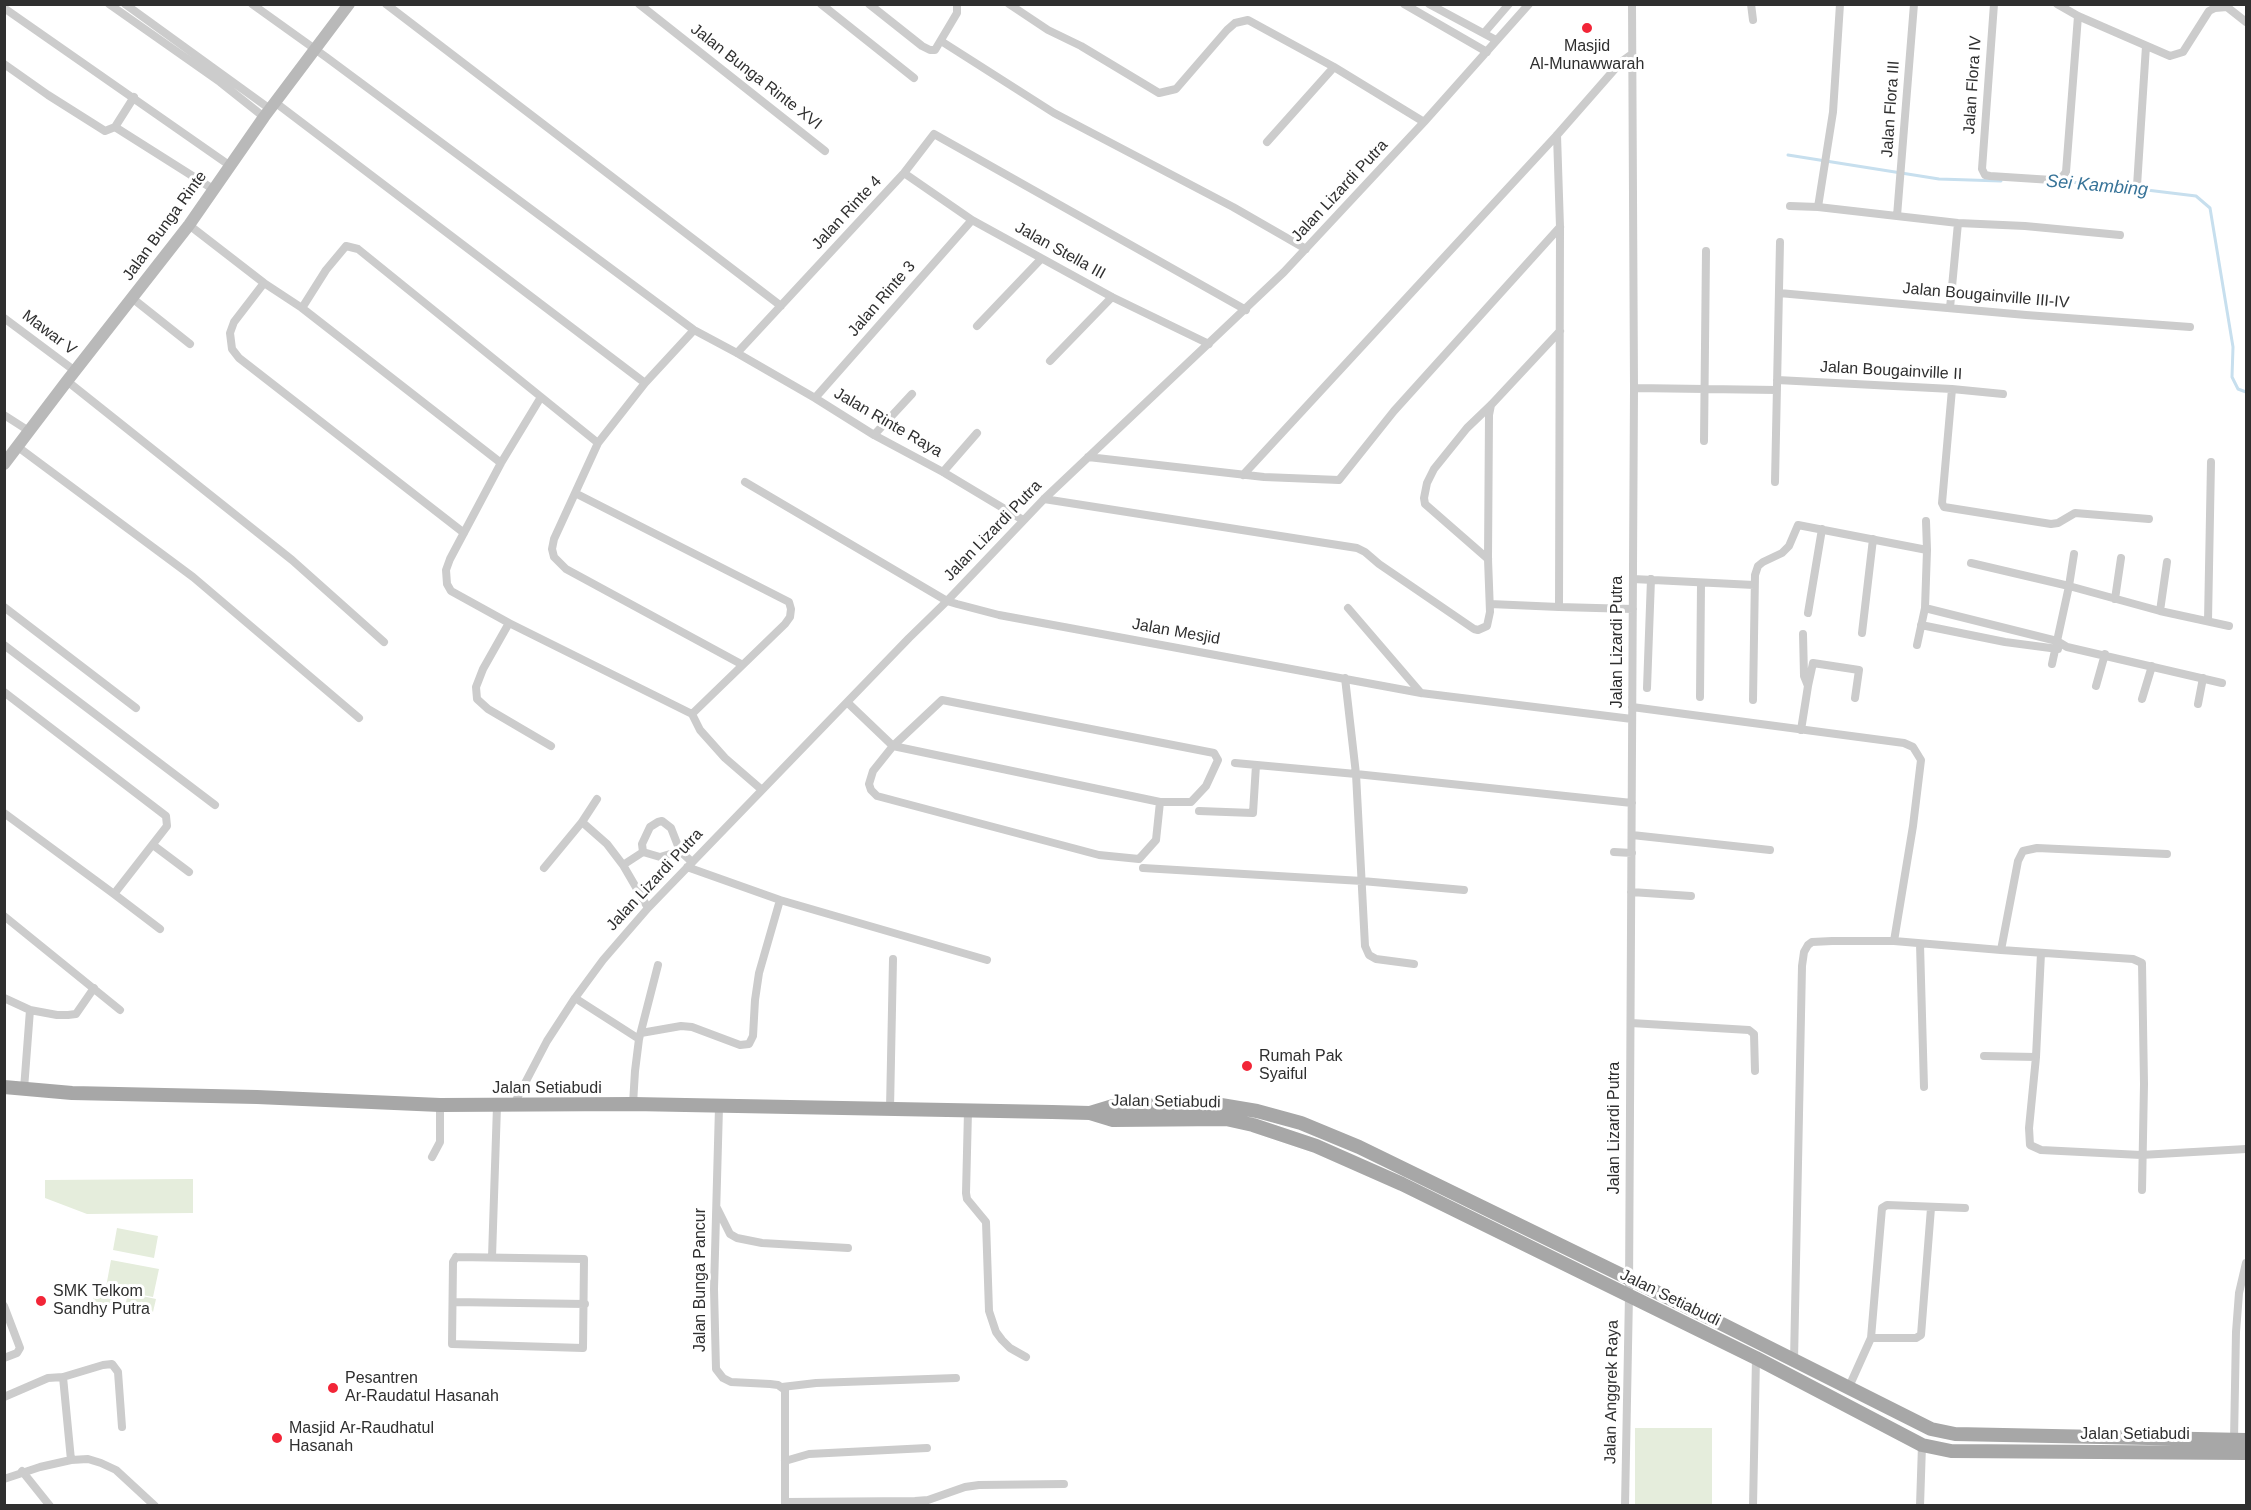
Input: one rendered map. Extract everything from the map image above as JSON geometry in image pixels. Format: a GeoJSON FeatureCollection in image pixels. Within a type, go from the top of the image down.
{"type":"FeatureCollection","features":[{"type":"Feature","properties":{"kind":"main road","name":"Jalan Setiabudi"},"geometry":{"type":"LineString","coordinates":[[4,1087],[72,1093],[257,1097],[440,1105],[633,1104],[1090,1113],[1113,1120],[1215,1118],[1253,1125],[1278,1133],[1334,1153],[1402,1184],[1756,1358],[1922,1445],[1952,1451],[2247,1453]]}},
{"type":"Feature","properties":{"kind":"main road","name":"Jalan Setiabudi"},"geometry":{"type":"LineString","coordinates":[[1090,1113],[1113,1106],[1221,1106],[1257,1111],[1301,1123],[1359,1147],[1931,1429],[1955,1434],[2240,1440]]}},
{"type":"Feature","properties":{"kind":"street"},"geometry":{"type":"LineString","coordinates":[[109,4],[133,16],[220,82],[270,110],[645,383]]}},
{"type":"Feature","properties":{"kind":"street"},"geometry":{"type":"LineString","coordinates":[[125,4],[133,16]]}},
{"type":"Feature","properties":{"kind":"street","name":"Jalan Rinte Raya"},"geometry":{"type":"LineString","coordinates":[[252,4],[694,330],[1023,520]]}},
{"type":"Feature","properties":{"kind":"street","name":"Jalan Bunga Rinte"},"geometry":{"type":"LineString","coordinates":[[4,464],[189,225],[229,165],[350,4]]}},
{"type":"Feature","properties":{"kind":"street"},"geometry":{"type":"LineString","coordinates":[[386,4],[781,306]]}},
{"type":"Feature","properties":{"kind":"street","name":"Jalan Bunga Rinte XVI"},"geometry":{"type":"LineString","coordinates":[[639,4],[825,151]]}},
{"type":"Feature","properties":{"kind":"street"},"geometry":{"type":"LineString","coordinates":[[822,4],[914,78]]}},
{"type":"Feature","properties":{"kind":"street"},"geometry":{"type":"LineString","coordinates":[[869,4],[922,46],[935,50],[957,13],[957,4]]}},
{"type":"Feature","properties":{"kind":"street"},"geometry":{"type":"LineString","coordinates":[[1009,4],[1048,30],[1081,46],[1159,93],[1176,89],[1227,30],[1240,20],[1248,20],[1334,67],[1424,122]]}},
{"type":"Feature","properties":{"kind":"street"},"geometry":{"type":"LineString","coordinates":[[1404,4],[1487,52]]}},
{"type":"Feature","properties":{"kind":"street"},"geometry":{"type":"LineString","coordinates":[[1429,4],[1496,40]]}},
{"type":"Feature","properties":{"kind":"street"},"geometry":{"type":"LineString","coordinates":[[1484,33],[1509,4]]}},
{"type":"Feature","properties":{"kind":"street","name":"Jalan Lizardi Putra"},"geometry":{"type":"LineString","coordinates":[[513,1106],[547,1041],[575,998],[603,960],[648,908],[1023,520],[1246,310],[1306,249],[1529,4]]}},
{"type":"Feature","properties":{"kind":"street"},"geometry":{"type":"LineString","coordinates":[[1750,4],[1753,20]]}},
{"type":"Feature","properties":{"kind":"street"},"geometry":{"type":"LineString","coordinates":[[1818,207],[1826,169],[1833,112],[1840,4]]}},
{"type":"Feature","properties":{"kind":"street","name":"Jalan Flora III"},"geometry":{"type":"LineString","coordinates":[[1897,216],[1914,4]]}},
{"type":"Feature","properties":{"kind":"street","name":"Jalan Flora IV"},"geometry":{"type":"LineString","coordinates":[[1994,4],[1982,169],[1990,176],[2008,179],[2052,180],[2062,177],[2066,172],[2078,16]]}},
{"type":"Feature","properties":{"kind":"street"},"geometry":{"type":"LineString","coordinates":[[2057,4],[2078,16],[2170,56],[2183,52],[2210,11],[2220,6],[2226,7],[2247,22]]}},
{"type":"Feature","properties":{"kind":"street"},"geometry":{"type":"LineString","coordinates":[[4,8],[229,165]]}},
{"type":"Feature","properties":{"kind":"street","name":"Jalan Lizardi Putra"},"geometry":{"type":"LineString","coordinates":[[1629,1279],[1634,388],[1632,9]]}},
{"type":"Feature","properties":{"kind":"street"},"geometry":{"type":"LineString","coordinates":[[1438,25],[1446,15]]}},
{"type":"Feature","properties":{"kind":"street"},"geometry":{"type":"LineString","coordinates":[[941,41],[1054,113],[1233,207],[1306,249]]}},
{"type":"Feature","properties":{"kind":"street"},"geometry":{"type":"LineString","coordinates":[[2137,186],[2146,46]]}},
{"type":"Feature","properties":{"kind":"street"},"geometry":{"type":"LineString","coordinates":[[1243,474],[1557,135],[1621,62],[1632,54]]}},
{"type":"Feature","properties":{"kind":"street"},"geometry":{"type":"LineString","coordinates":[[4,64],[105,131],[115,127],[134,97]]}},
{"type":"Feature","properties":{"kind":"street"},"geometry":{"type":"LineString","coordinates":[[1267,142],[1334,67]]}},
{"type":"Feature","properties":{"kind":"street"},"geometry":{"type":"LineString","coordinates":[[115,127],[213,189]]}},
{"type":"Feature","properties":{"kind":"street","name":"Jalan Rinte 4"},"geometry":{"type":"LineString","coordinates":[[737,353],[904,173],[929,137],[935,134],[1246,310]]}},
{"type":"Feature","properties":{"kind":"street"},"geometry":{"type":"LineString","coordinates":[[1557,135],[1560,227],[1559,607]]}},
{"type":"Feature","properties":{"kind":"street","name":"Jalan Stella III"},"geometry":{"type":"LineString","coordinates":[[904,173],[972,220],[1041,259],[1112,297],[1209,344]]}},
{"type":"Feature","properties":{"kind":"street"},"geometry":{"type":"LineString","coordinates":[[1790,206],[1818,207],[1958,223],[2025,226],[2120,235]]}},
{"type":"Feature","properties":{"kind":"street","name":"Jalan Rinte 3"},"geometry":{"type":"LineString","coordinates":[[815,398],[972,220]]}},
{"type":"Feature","properties":{"kind":"street"},"geometry":{"type":"LineString","coordinates":[[1950,308],[1958,223]]}},
{"type":"Feature","properties":{"kind":"street"},"geometry":{"type":"LineString","coordinates":[[189,225],[264,283],[302,308],[501,463]]}},
{"type":"Feature","properties":{"kind":"street"},"geometry":{"type":"LineString","coordinates":[[1088,457],[1292,479],[1339,480],[1394,411],[1560,227]]}},
{"type":"Feature","properties":{"kind":"street"},"geometry":{"type":"LineString","coordinates":[[1775,482],[1780,242]]}},
{"type":"Feature","properties":{"kind":"street"},"geometry":{"type":"LineString","coordinates":[[302,308],[333,261],[346,246],[358,249],[597,443]]}},
{"type":"Feature","properties":{"kind":"street"},"geometry":{"type":"LineString","coordinates":[[1704,441],[1706,251]]}},
{"type":"Feature","properties":{"kind":"street"},"geometry":{"type":"LineString","coordinates":[[977,326],[1041,259]]}},
{"type":"Feature","properties":{"kind":"street"},"geometry":{"type":"LineString","coordinates":[[264,283],[234,322],[230,333],[232,349],[239,358],[464,533]]}},
{"type":"Feature","properties":{"kind":"street","name":"Jalan Bougainville III-IV"},"geometry":{"type":"LineString","coordinates":[[1779,293],[2190,327]]}},
{"type":"Feature","properties":{"kind":"street"},"geometry":{"type":"LineString","coordinates":[[1050,361],[1112,297]]}},
{"type":"Feature","properties":{"kind":"street"},"geometry":{"type":"LineString","coordinates":[[132,298],[190,344]]}},
{"type":"Feature","properties":{"kind":"street","name":"Mawar V"},"geometry":{"type":"LineString","coordinates":[[4,318],[291,560],[384,642]]}},
{"type":"Feature","properties":{"kind":"street"},"geometry":{"type":"LineString","coordinates":[[694,330],[645,383],[597,443],[554,539],[552,549],[559,563],[741,664]]}},
{"type":"Feature","properties":{"kind":"street"},"geometry":{"type":"LineString","coordinates":[[1488,559],[1429,509],[1424,498],[1427,483],[1434,469],[1467,428],[1560,331]]}},
{"type":"Feature","properties":{"kind":"street","name":"Jalan Bougainville II"},"geometry":{"type":"LineString","coordinates":[[1777,380],[1952,389],[2002,394]]}},
{"type":"Feature","properties":{"kind":"street"},"geometry":{"type":"LineString","coordinates":[[1634,388],[1777,390]]}},
{"type":"Feature","properties":{"kind":"street"},"geometry":{"type":"LineString","coordinates":[[1952,389],[1942,503],[1944,507],[2051,524],[2058,523],[2074,513],[2149,519]]}},
{"type":"Feature","properties":{"kind":"street"},"geometry":{"type":"LineString","coordinates":[[874,435],[912,394]]}},
{"type":"Feature","properties":{"kind":"street"},"geometry":{"type":"LineString","coordinates":[[541,397],[501,463],[464,533],[446,570],[447,584],[451,591],[509,623],[692,714],[700,730],[725,758],[762,790]]}},
{"type":"Feature","properties":{"kind":"street"},"geometry":{"type":"LineString","coordinates":[[1044,499],[1357,548],[1474,629],[1483,629],[1487,626],[1490,604],[1488,559],[1491,405]]}},
{"type":"Feature","properties":{"kind":"street"},"geometry":{"type":"LineString","coordinates":[[4,415],[29,431]]}},
{"type":"Feature","properties":{"kind":"street"},"geometry":{"type":"LineString","coordinates":[[943,472],[977,433]]}},
{"type":"Feature","properties":{"kind":"street"},"geometry":{"type":"LineString","coordinates":[[18,447],[193,577],[359,718]]}},
{"type":"Feature","properties":{"kind":"street"},"geometry":{"type":"LineString","coordinates":[[2208,621],[2211,462]]}},
{"type":"Feature","properties":{"kind":"street","name":"Jalan Mesjid"},"geometry":{"type":"LineString","coordinates":[[745,482],[947,601],[999,615],[1421,693],[1632,719]]}},
{"type":"Feature","properties":{"kind":"street"},"geometry":{"type":"LineString","coordinates":[[575,493],[789,602],[790,617],[692,714]]}},
{"type":"Feature","properties":{"kind":"street"},"geometry":{"type":"LineString","coordinates":[[1917,645],[1924,608],[1926,521]]}},
{"type":"Feature","properties":{"kind":"street"},"geometry":{"type":"LineString","coordinates":[[1753,699],[1754,585],[1758,566],[1782,553],[1789,546],[1798,525],[1927,550]]}},
{"type":"Feature","properties":{"kind":"street"},"geometry":{"type":"LineString","coordinates":[[1808,614],[1821,529]]}},
{"type":"Feature","properties":{"kind":"street"},"geometry":{"type":"LineString","coordinates":[[1862,633],[1873,539]]}},
{"type":"Feature","properties":{"kind":"street"},"geometry":{"type":"LineString","coordinates":[[2052,664],[2074,554]]}},
{"type":"Feature","properties":{"kind":"street"},"geometry":{"type":"LineString","coordinates":[[2115,599],[2121,558]]}},
{"type":"Feature","properties":{"kind":"street"},"geometry":{"type":"LineString","coordinates":[[2160,611],[2167,562]]}},
{"type":"Feature","properties":{"kind":"street"},"geometry":{"type":"LineString","coordinates":[[1971,563],[2229,626]]}},
{"type":"Feature","properties":{"kind":"street"},"geometry":{"type":"LineString","coordinates":[[1633,579],[1754,585]]}},
{"type":"Feature","properties":{"kind":"street"},"geometry":{"type":"LineString","coordinates":[[1647,688],[1651,579]]}},
{"type":"Feature","properties":{"kind":"street"},"geometry":{"type":"LineString","coordinates":[[1700,697],[1701,584]]}},
{"type":"Feature","properties":{"kind":"street"},"geometry":{"type":"LineString","coordinates":[[1490,604],[1633,609]]}},
{"type":"Feature","properties":{"kind":"street"},"geometry":{"type":"LineString","coordinates":[[4,607],[136,708]]}},
{"type":"Feature","properties":{"kind":"street"},"geometry":{"type":"LineString","coordinates":[[1348,608],[1421,693]]}},
{"type":"Feature","properties":{"kind":"street"},"geometry":{"type":"LineString","coordinates":[[1924,608],[2056,645],[2105,654],[2222,682]]}},
{"type":"Feature","properties":{"kind":"street"},"geometry":{"type":"LineString","coordinates":[[509,623],[483,669],[476,687],[477,699],[488,709],[551,746]]}},
{"type":"Feature","properties":{"kind":"street"},"geometry":{"type":"LineString","coordinates":[[1921,625],[2005,642],[2056,645]]}},
{"type":"Feature","properties":{"kind":"street"},"geometry":{"type":"LineString","coordinates":[[1803,634],[1804,676],[1808,686]]}},
{"type":"Feature","properties":{"kind":"street"},"geometry":{"type":"LineString","coordinates":[[4,645],[215,805]]}},
{"type":"Feature","properties":{"kind":"street"},"geometry":{"type":"LineString","coordinates":[[2096,686],[2105,654]]}},
{"type":"Feature","properties":{"kind":"street"},"geometry":{"type":"LineString","coordinates":[[1801,730],[1813,663],[1859,670],[1855,698]]}},
{"type":"Feature","properties":{"kind":"street"},"geometry":{"type":"LineString","coordinates":[[2142,699],[2152,666]]}},
{"type":"Feature","properties":{"kind":"street"},"geometry":{"type":"LineString","coordinates":[[1345,678],[1356,774],[1366,952],[1376,959],[1414,964]]}},
{"type":"Feature","properties":{"kind":"street"},"geometry":{"type":"LineString","coordinates":[[2198,704],[2203,678]]}},
{"type":"Feature","properties":{"kind":"street"},"geometry":{"type":"LineString","coordinates":[[4,692],[164,813],[168,819],[167,826],[114,894]]}},
{"type":"Feature","properties":{"kind":"street"},"geometry":{"type":"LineString","coordinates":[[848,703],[893,746],[1160,802],[1191,802],[1206,786],[1218,760],[1217,754],[942,700],[893,746],[870,778],[871,790],[878,796],[1099,855],[1139,859],[1156,840],[1160,802]]}},
{"type":"Feature","properties":{"kind":"street"},"geometry":{"type":"LineString","coordinates":[[1632,707],[1904,743],[1913,747],[1919,753],[1921,760],[1913,826],[1894,941]]}},
{"type":"Feature","properties":{"kind":"street"},"geometry":{"type":"LineString","coordinates":[[1235,763],[1632,803]]}},
{"type":"Feature","properties":{"kind":"street"},"geometry":{"type":"LineString","coordinates":[[1199,811],[1253,813],[1256,765]]}},
{"type":"Feature","properties":{"kind":"street"},"geometry":{"type":"LineString","coordinates":[[544,868],[582,822],[597,799]]}},
{"type":"Feature","properties":{"kind":"street"},"geometry":{"type":"LineString","coordinates":[[4,813],[160,929]]}},
{"type":"Feature","properties":{"kind":"street"},"geometry":{"type":"LineString","coordinates":[[643,852],[645,835],[650,827],[662,821],[671,828],[680,851],[689,865],[780,900],[987,960]]}},
{"type":"Feature","properties":{"kind":"street"},"geometry":{"type":"LineString","coordinates":[[582,822],[607,844],[623,865],[648,908]]}},
{"type":"Feature","properties":{"kind":"street"},"geometry":{"type":"LineString","coordinates":[[1632,835],[1770,850]]}},
{"type":"Feature","properties":{"kind":"street"},"geometry":{"type":"LineString","coordinates":[[153,844],[189,872]]}},
{"type":"Feature","properties":{"kind":"street"},"geometry":{"type":"LineString","coordinates":[[2001,950],[2018,861],[2023,851],[2044,848],[2167,854]]}},
{"type":"Feature","properties":{"kind":"street"},"geometry":{"type":"LineString","coordinates":[[623,865],[643,852],[660,857],[680,851]]}},
{"type":"Feature","properties":{"kind":"street"},"geometry":{"type":"LineString","coordinates":[[1614,852],[1632,853]]}},
{"type":"Feature","properties":{"kind":"street"},"geometry":{"type":"LineString","coordinates":[[1143,868],[1362,881],[1464,890]]}},
{"type":"Feature","properties":{"kind":"street"},"geometry":{"type":"LineString","coordinates":[[1631,892],[1691,896]]}},
{"type":"Feature","properties":{"kind":"street"},"geometry":{"type":"LineString","coordinates":[[575,998],[640,1036],[681,1026],[692,1027],[740,1045],[749,1044],[753,1036],[759,973],[780,900]]}},
{"type":"Feature","properties":{"kind":"street"},"geometry":{"type":"LineString","coordinates":[[4,916],[120,1010]]}},
{"type":"Feature","properties":{"kind":"street"},"geometry":{"type":"LineString","coordinates":[[1794,1361],[1802,966],[1804,952],[1812,942],[1894,941],[2133,959],[2142,963],[2144,1084],[2142,1190]]}},
{"type":"Feature","properties":{"kind":"street"},"geometry":{"type":"LineString","coordinates":[[1920,944],[1924,1087]]}},
{"type":"Feature","properties":{"kind":"street"},"geometry":{"type":"LineString","coordinates":[[2041,953],[2036,1057],[2029,1128],[2030,1145],[2041,1150],[2141,1155],[2247,1149]]}},
{"type":"Feature","properties":{"kind":"street"},"geometry":{"type":"LineString","coordinates":[[890,1109],[893,959]]}},
{"type":"Feature","properties":{"kind":"street"},"geometry":{"type":"LineString","coordinates":[[633,1104],[634,1071],[640,1036],[658,965]]}},
{"type":"Feature","properties":{"kind":"street"},"geometry":{"type":"LineString","coordinates":[[4,998],[30,1010],[57,1016],[76,1014],[94,988]]}},
{"type":"Feature","properties":{"kind":"street"},"geometry":{"type":"LineString","coordinates":[[24,1089],[30,1010]]}},
{"type":"Feature","properties":{"kind":"street"},"geometry":{"type":"LineString","coordinates":[[1631,1023],[1749,1030],[1754,1034],[1755,1071]]}},
{"type":"Feature","properties":{"kind":"street"},"geometry":{"type":"LineString","coordinates":[[1984,1056],[2036,1057]]}},
{"type":"Feature","properties":{"kind":"street"},"geometry":{"type":"LineString","coordinates":[[432,1156],[440,1142],[440,1105]]}},
{"type":"Feature","properties":{"kind":"street"},"geometry":{"type":"LineString","coordinates":[[492,1257],[497,1106]]}},
{"type":"Feature","properties":{"kind":"street","name":"Jalan Bunga Pancur"},"geometry":{"type":"LineString","coordinates":[[719,1107],[714,1289],[716,1369],[723,1378],[731,1382],[770,1384],[782,1387],[816,1383],[956,1378]]}},
{"type":"Feature","properties":{"kind":"street"},"geometry":{"type":"LineString","coordinates":[[968,1111],[966,1193],[967,1199],[986,1222],[990,1311],[996,1332],[1002,1340],[1010,1348],[1026,1357]]}},
{"type":"Feature","properties":{"kind":"street"},"geometry":{"type":"LineString","coordinates":[[715,1205],[730,1234],[738,1238],[762,1243],[848,1248]]}},
{"type":"Feature","properties":{"kind":"street"},"geometry":{"type":"LineString","coordinates":[[1848,1389],[1871,1338],[1882,1208],[1887,1206],[1965,1208]]}},
{"type":"Feature","properties":{"kind":"street"},"geometry":{"type":"LineString","coordinates":[[1871,1338],[1916,1338],[1922,1335],[1930,1208]]}},
{"type":"Feature","properties":{"kind":"street"},"geometry":{"type":"LineString","coordinates":[[454,1258],[584,1259],[584,1346],[580,1349],[453,1345],[453,1302],[454,1258]]}},
{"type":"Feature","properties":{"kind":"street"},"geometry":{"type":"LineString","coordinates":[[2240,1440],[2237,1322],[2239,1293],[2247,1263]]}},
{"type":"Feature","properties":{"kind":"street","name":"Jalan Anggrek Raya"},"geometry":{"type":"LineString","coordinates":[[1625,1506],[1629,1279]]}},
{"type":"Feature","properties":{"kind":"street"},"geometry":{"type":"LineString","coordinates":[[453,1302],[585,1304]]}},
{"type":"Feature","properties":{"kind":"street"},"geometry":{"type":"LineString","coordinates":[[4,1306],[20,1348],[17,1353],[4,1358]]}},
{"type":"Feature","properties":{"kind":"street"},"geometry":{"type":"LineString","coordinates":[[1753,1506],[1756,1358]]}},
{"type":"Feature","properties":{"kind":"street"},"geometry":{"type":"LineString","coordinates":[[4,1397],[48,1378],[63,1377],[103,1365],[116,1366],[120,1383],[122,1427]]}},
{"type":"Feature","properties":{"kind":"street"},"geometry":{"type":"LineString","coordinates":[[63,1377],[71,1460]]}},
{"type":"Feature","properties":{"kind":"street"},"geometry":{"type":"LineString","coordinates":[[782,1387],[785,1390],[786,1402],[785,1504],[915,1501],[928,1500],[965,1487],[980,1485],[1064,1484]]}},
{"type":"Feature","properties":{"kind":"street"},"geometry":{"type":"LineString","coordinates":[[1920,1506],[1922,1445]]}},
{"type":"Feature","properties":{"kind":"street"},"geometry":{"type":"LineString","coordinates":[[785,1461],[809,1454],[927,1448]]}},
{"type":"Feature","properties":{"kind":"street"},"geometry":{"type":"LineString","coordinates":[[4,1479],[22,1472],[71,1460],[88,1459],[111,1468],[155,1506]]}},
{"type":"Feature","properties":{"kind":"street"},"geometry":{"type":"LineString","coordinates":[[22,1472],[50,1506]]}},
{"type":"Feature","properties":{"kind":"green space"},"geometry":{"type":"Polygon","coordinates":[[[193,1179],[193,1213],[87,1214],[45,1198],[45,1180],[193,1179]]]}},
{"type":"Feature","properties":{"kind":"green space"},"geometry":{"type":"Polygon","coordinates":[[[117,1228],[158,1236],[154,1258],[113,1250],[117,1228]]]}},
{"type":"Feature","properties":{"kind":"green space"},"geometry":{"type":"Polygon","coordinates":[[[111,1260],[159,1269],[153,1297],[121,1291],[117,1306],[93,1301],[96,1285],[106,1287],[111,1260]]]}},
{"type":"Feature","properties":{"kind":"green space"},"geometry":{"type":"Polygon","coordinates":[[[128,1293],[156,1299],[153,1312],[125,1307],[128,1293]]]}},
{"type":"Feature","properties":{"kind":"green space"},"geometry":{"type":"Polygon","coordinates":[[[1635,1428],[1712,1428],[1712,1505],[1635,1504],[1635,1428]]]}},
{"type":"Feature","properties":{"kind":"waterway","name":"Sei Kambing"},"geometry":{"type":"LineString","coordinates":[[1788,155],[1939,179],[2001,181]]}},
{"type":"Feature","properties":{"kind":"waterway","name":"Sei Kambing"},"geometry":{"type":"LineString","coordinates":[[2058,182],[2089,183],[2196,196],[2210,208],[2233,347],[2232,377],[2238,389],[2246,392]]}},
{"type":"Feature","properties":{"kind":"place","name":"Masjid Al-Munawwarah"},"geometry":{"type":"Point","coordinates":[1587,28]}},
{"type":"Feature","properties":{"kind":"place","name":"Rumah Pak Syaiful"},"geometry":{"type":"Point","coordinates":[1247,1066]}},
{"type":"Feature","properties":{"kind":"place","name":"SMK Telkom Sandhy Putra"},"geometry":{"type":"Point","coordinates":[41,1301]}},
{"type":"Feature","properties":{"kind":"place","name":"Pesantren Ar-Raudatul Hasanah"},"geometry":{"type":"Point","coordinates":[333,1388]}},
{"type":"Feature","properties":{"kind":"place","name":"Masjid Ar-Raudhatul Hasanah"},"geometry":{"type":"Point","coordinates":[277,1438]}}]}
